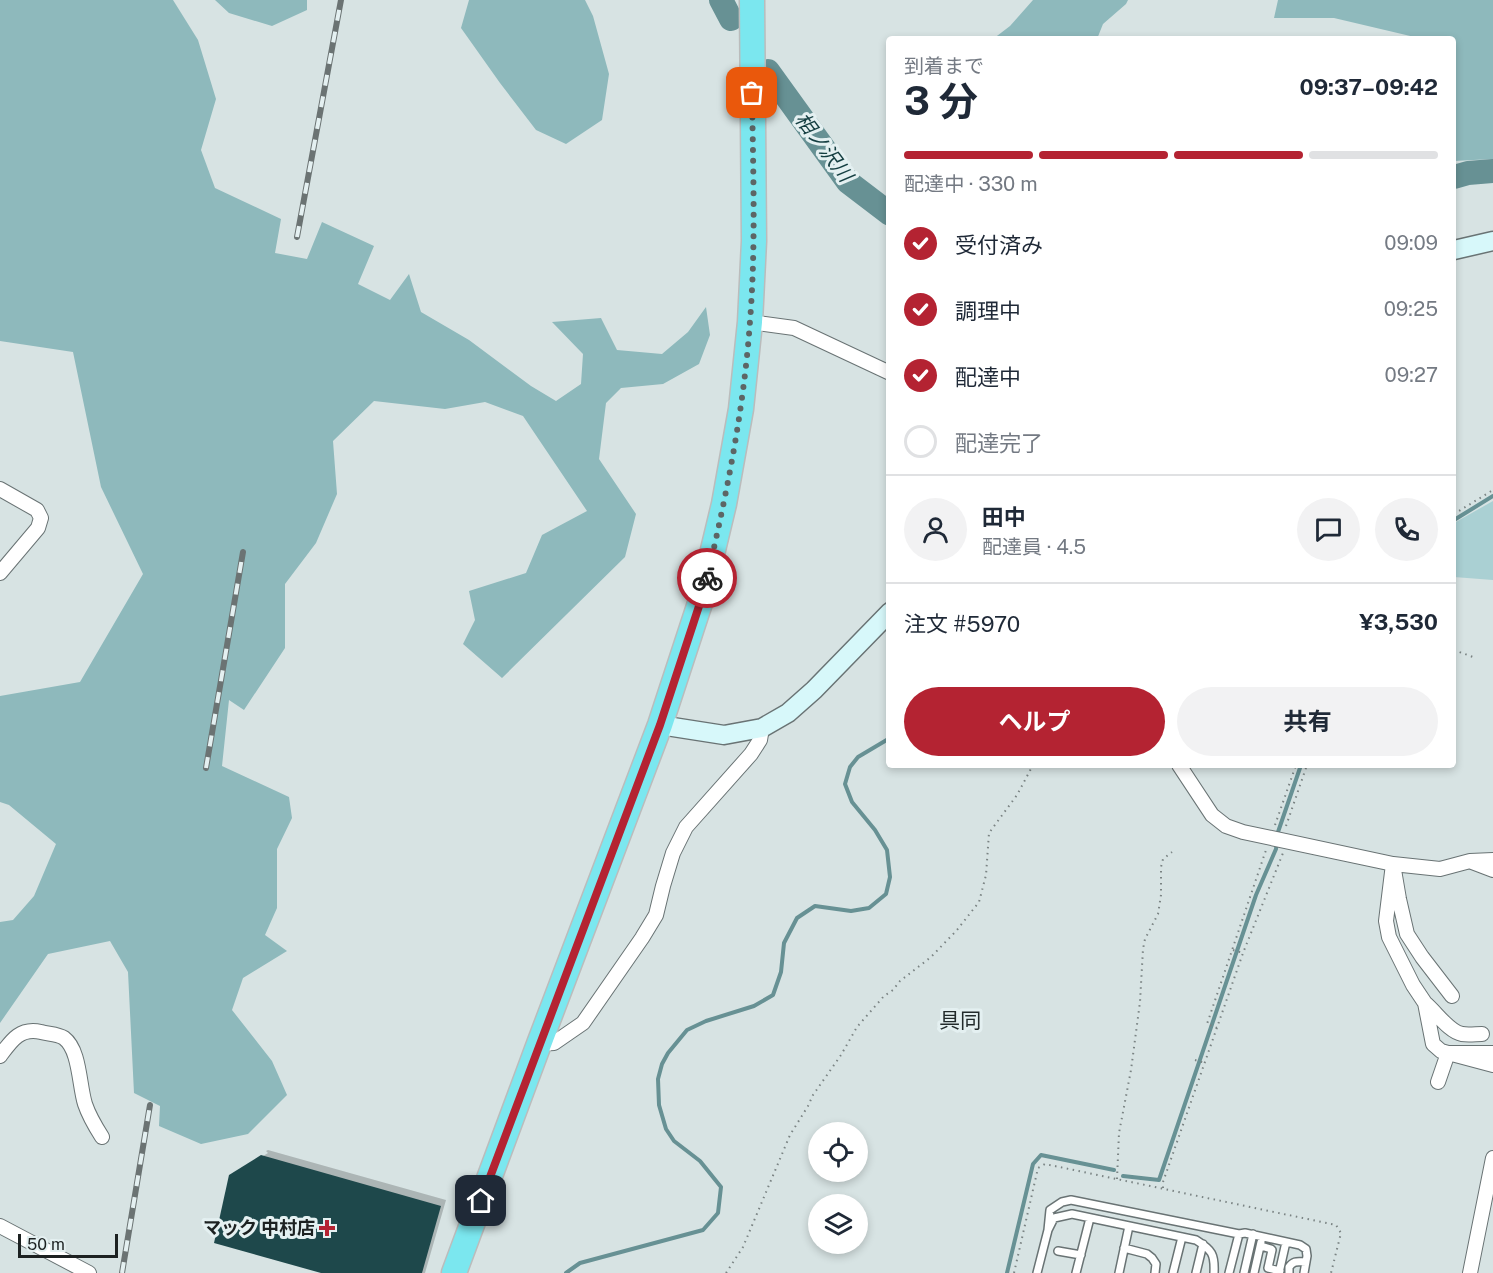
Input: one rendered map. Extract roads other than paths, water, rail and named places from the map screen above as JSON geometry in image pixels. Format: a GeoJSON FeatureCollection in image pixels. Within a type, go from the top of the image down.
{"type":"FeatureCollection","features":[{"type":"Feature","properties":{"kind":"highway"},"geometry":{"type":"LineString","coordinates":[[454,1273],[660,725],[701,600],[724,504],[741,409],[750,322],[753,241],[752,0]]}},
{"type":"Feature","properties":{"kind":"street"},"geometry":{"type":"LineString","coordinates":[[1456,250],[1493,241]]}},
{"type":"Feature","properties":{"kind":"street"},"geometry":{"type":"LineString","coordinates":[[750,322],[794,328],[886,371]]}},
{"type":"Feature","properties":{"kind":"street"},"geometry":{"type":"LineString","coordinates":[[0,489],[37,510],[41,518],[38,528],[0,573]]}},
{"type":"Feature","properties":{"kind":"street"},"geometry":{"type":"LineString","coordinates":[[660,725],[724,735],[762,728],[788,712],[814,690],[886,616]]}},
{"type":"Feature","properties":{"kind":"street"},"geometry":{"type":"LineString","coordinates":[[539,1044],[554,1043],[583,1023],[642,939],[656,915],[673,853],[686,827],[751,754],[760,740],[762,728]]}},
{"type":"Feature","properties":{"kind":"street"},"geometry":{"type":"LineString","coordinates":[[1181,768],[1212,815],[1226,825],[1243,832],[1393,864],[1440,869],[1470,861],[1493,860]]}},
{"type":"Feature","properties":{"kind":"street"},"geometry":{"type":"LineString","coordinates":[[1470,861],[1493,870]]}},
{"type":"Feature","properties":{"kind":"street"},"geometry":{"type":"LineString","coordinates":[[1393,864],[1407,934],[1452,996]]}},
{"type":"Feature","properties":{"kind":"street"},"geometry":{"type":"LineString","coordinates":[[1393,864],[1386,921],[1389,938],[1425,1004],[1433,1044],[1441,1051],[1493,1065]]}},
{"type":"Feature","properties":{"kind":"street"},"geometry":{"type":"LineString","coordinates":[[1425,1004],[1434,1010],[1451,1029],[1462,1034],[1482,1034]]}},
{"type":"Feature","properties":{"kind":"street"},"geometry":{"type":"LineString","coordinates":[[0,1056],[10,1042],[20,1034],[33,1030],[63,1037],[72,1048],[85,1102],[94,1125],[102,1137]]}},
{"type":"Feature","properties":{"kind":"street"},"geometry":{"type":"LineString","coordinates":[[1448,1053],[1493,1053]]}},
{"type":"Feature","properties":{"kind":"street"},"geometry":{"type":"LineString","coordinates":[[1438,1082],[1448,1053]]}},
{"type":"Feature","properties":{"kind":"street"},"geometry":{"type":"LineString","coordinates":[[1470,1273],[1493,1158]]}},
{"type":"Feature","properties":{"kind":"street"},"geometry":{"type":"LineString","coordinates":[[0,1226],[89,1273]]}},
{"type":"Feature","properties":{"kind":"lane"},"geometry":{"type":"LineString","coordinates":[[1037,1273],[1048,1230],[1050,1210],[1071,1200],[1300,1245],[1306,1249],[1304,1273]]}},
{"type":"Feature","properties":{"kind":"lane"},"geometry":{"type":"LineString","coordinates":[[1048,1230],[1054,1218],[1072,1214],[1196,1240],[1209,1248],[1213,1254],[1214,1273]]}},
{"type":"Feature","properties":{"kind":"lane"},"geometry":{"type":"LineString","coordinates":[[1076,1273],[1090,1218]]}},
{"type":"Feature","properties":{"kind":"lane"},"geometry":{"type":"LineString","coordinates":[[1119,1273],[1129,1226]]}},
{"type":"Feature","properties":{"kind":"lane"},"geometry":{"type":"LineString","coordinates":[[1229,1273],[1239,1234]]}},
{"type":"Feature","properties":{"kind":"lane"},"geometry":{"type":"LineString","coordinates":[[1244,1273],[1253,1234]]}},
{"type":"Feature","properties":{"kind":"lane"},"geometry":{"type":"LineString","coordinates":[[1173,1273],[1182,1237]]}},
{"type":"Feature","properties":{"kind":"lane"},"geometry":{"type":"LineString","coordinates":[[1254,1273],[1263,1237]]}},
{"type":"Feature","properties":{"kind":"lane"},"geometry":{"type":"LineString","coordinates":[[1260,1246],[1272,1250],[1268,1268],[1279,1272],[1286,1242]]}},
{"type":"Feature","properties":{"kind":"lane"},"geometry":{"type":"LineString","coordinates":[[1196,1273],[1203,1244]]}},
{"type":"Feature","properties":{"kind":"lane"},"geometry":{"type":"LineString","coordinates":[[1124,1248],[1150,1256],[1156,1264],[1155,1273]]}},
{"type":"Feature","properties":{"kind":"lane"},"geometry":{"type":"LineString","coordinates":[[1058,1251],[1081,1255]]}},
{"type":"Feature","properties":{"kind":"lane"},"geometry":{"type":"LineString","coordinates":[[1289,1273],[1292,1263],[1306,1262]]}},
{"type":"Feature","properties":{"kind":"waterway","name":"相ノ沢川"},"geometry":{"type":"LineString","coordinates":[[721,0],[731,19]]}},
{"type":"Feature","properties":{"kind":"waterway","name":"相ノ沢川"},"geometry":{"type":"LineString","coordinates":[[768,71],[848,182],[886,211]]}},
{"type":"Feature","properties":{"kind":"waterway","name":"相ノ沢川"},"geometry":{"type":"LineString","coordinates":[[1456,176],[1493,171]]}},
{"type":"Feature","properties":{"kind":"waterway"},"geometry":{"type":"LineString","coordinates":[[1456,519],[1493,496]]}},
{"type":"Feature","properties":{"kind":"waterway"},"geometry":{"type":"LineString","coordinates":[[566,1273],[580,1263],[703,1230],[718,1213],[721,1187],[700,1161],[674,1141],[666,1129],[659,1105],[658,1079],[662,1064],[687,1030],[706,1021],[754,1006],[773,995],[781,972],[784,943],[797,918],[815,906],[851,911],[869,908],[886,894],[890,877],[887,850],[875,830],[852,802],[845,784],[850,767],[858,757],[886,740]]}},
{"type":"Feature","properties":{"kind":"waterway"},"geometry":{"type":"LineString","coordinates":[[1123,1176],[1159,1180],[1256,895],[1276,849],[1278,832],[1300,768]]}},
{"type":"Feature","properties":{"kind":"waterway"},"geometry":{"type":"LineString","coordinates":[[1007,1273],[1033,1164],[1041,1155],[1114,1170]]}},
{"type":"Feature","properties":{"kind":"railway"},"geometry":{"type":"LineString","coordinates":[[297,237],[341,0]]}},
{"type":"Feature","properties":{"kind":"railway"},"geometry":{"type":"LineString","coordinates":[[206,768],[243,552]]}},
{"type":"Feature","properties":{"kind":"railway"},"geometry":{"type":"LineString","coordinates":[[122,1273],[150,1105]]}},
{"type":"Feature","properties":{"kind":"place","name":"マック 中村店"},"geometry":{"type":"Point","coordinates":[327,1228]}},
{"type":"Feature","properties":{"kind":"district","name":"具同"},"geometry":{"type":"Point","coordinates":[960,1021]}}]}
